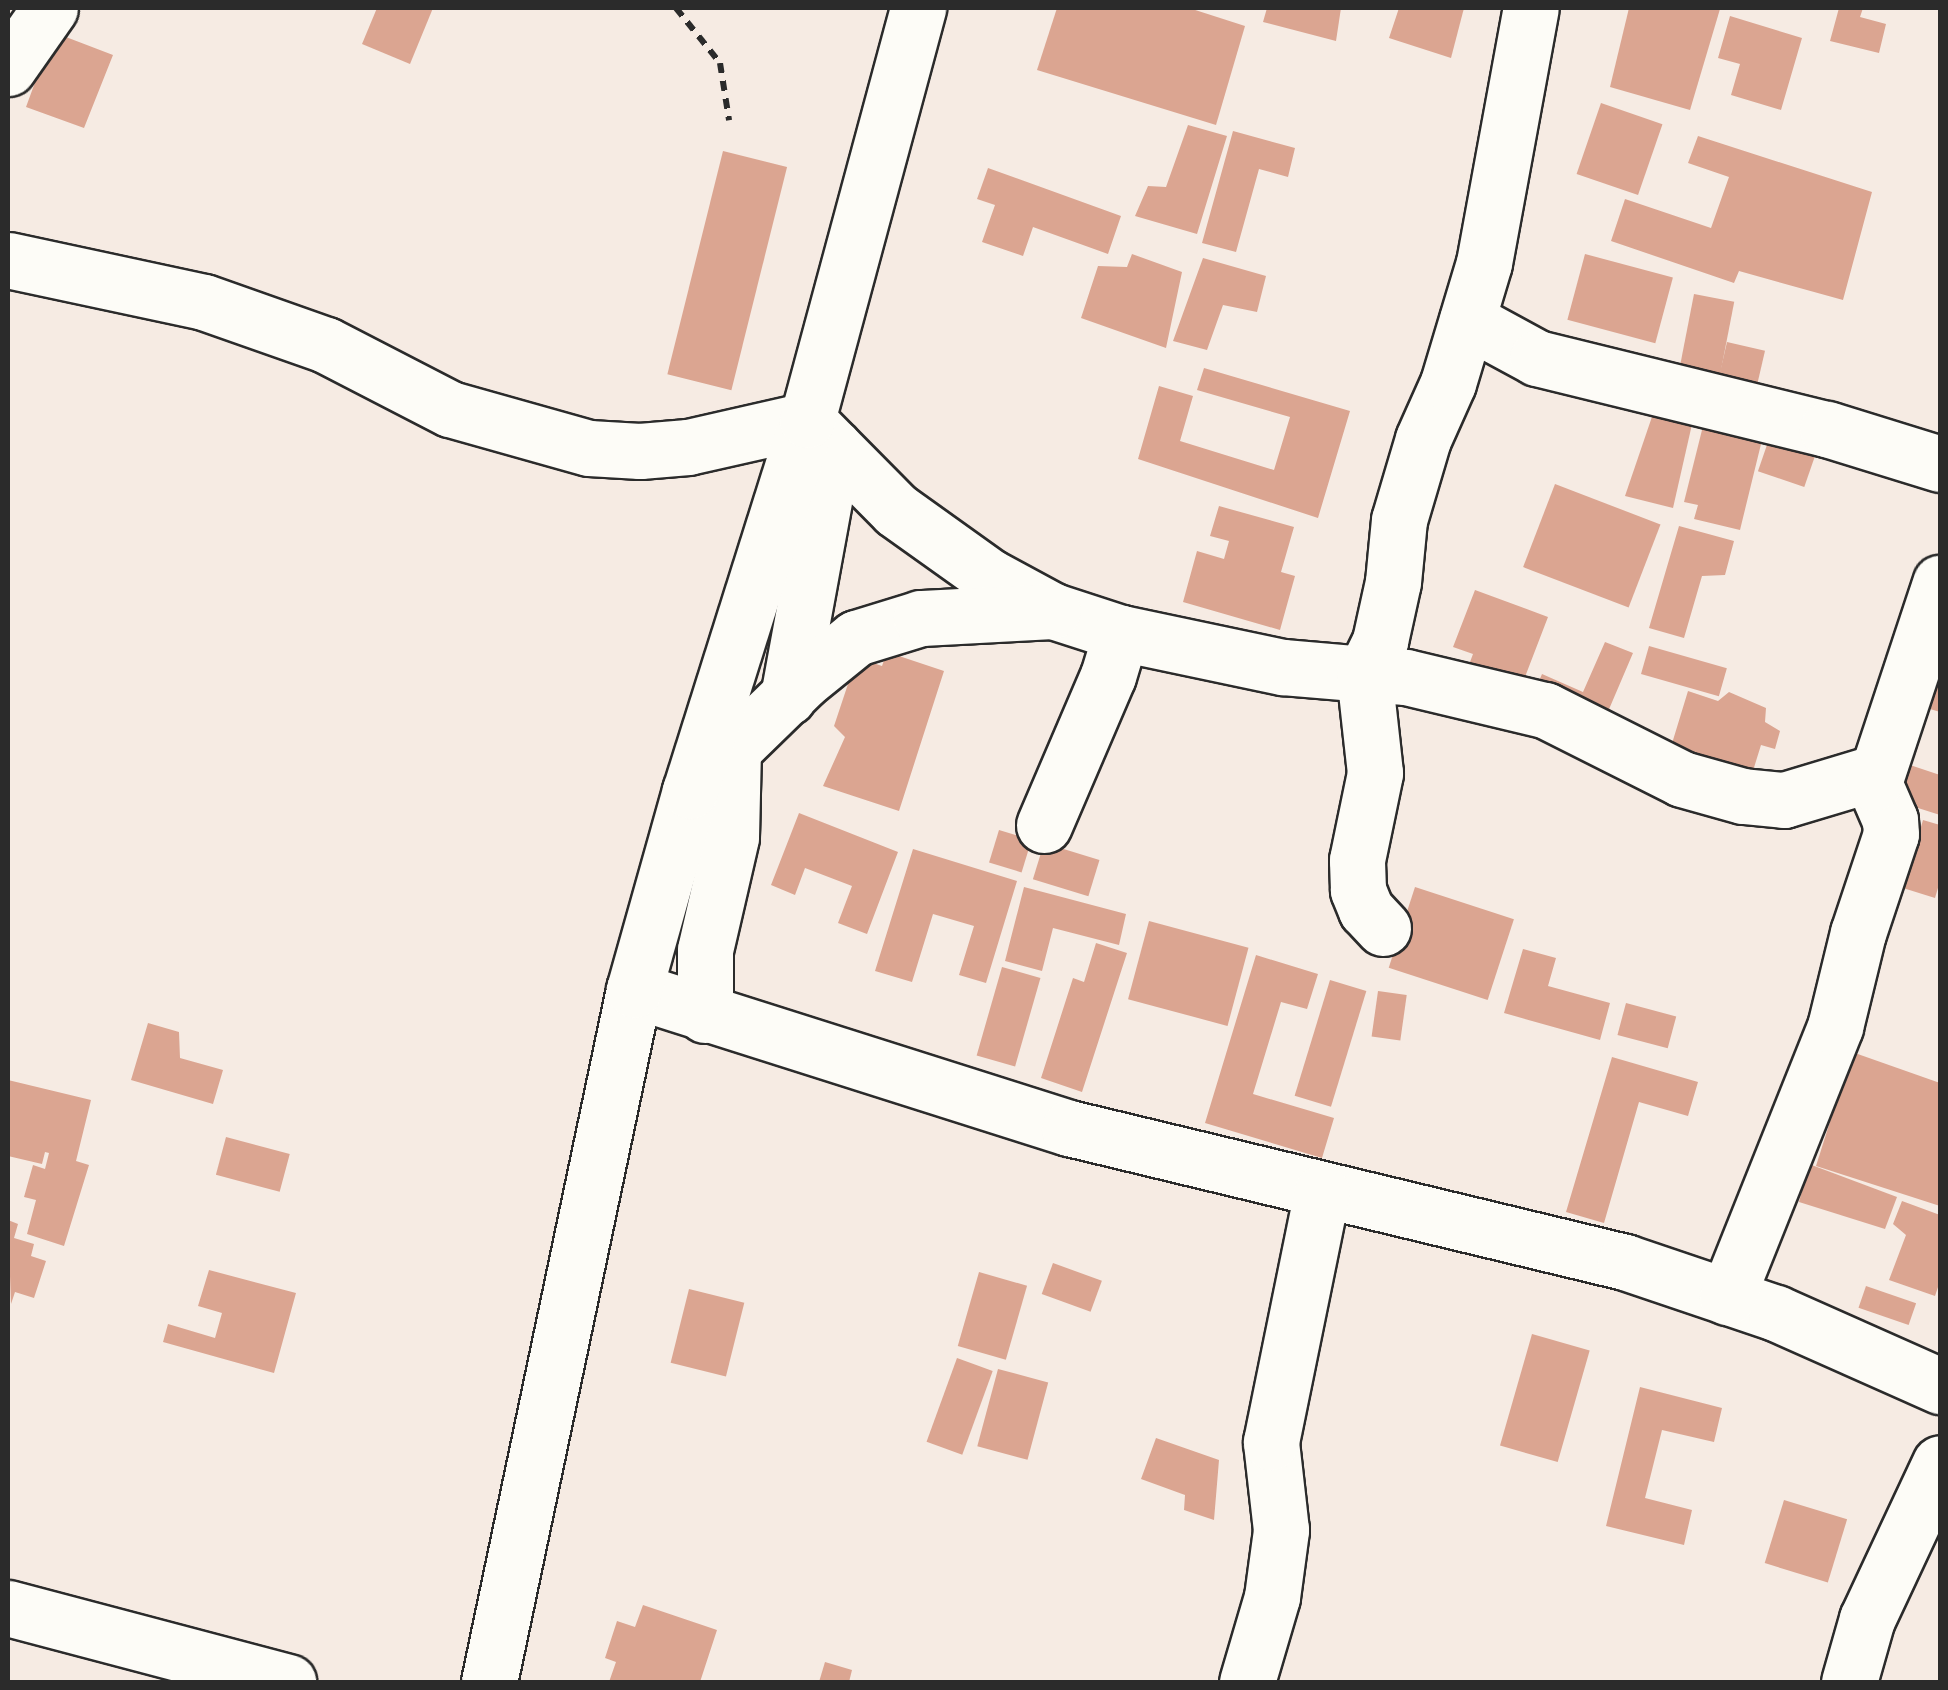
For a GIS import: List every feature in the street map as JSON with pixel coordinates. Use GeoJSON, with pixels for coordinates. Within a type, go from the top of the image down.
{"type":"FeatureCollection","features":[{"type":"Feature","properties":{"kind":"street"},"geometry":{"type":"LineString","coordinates":[[8,68],[50,8]]}},
{"type":"Feature","properties":{"kind":"street"},"geometry":{"type":"LineString","coordinates":[[788,697],[821,434],[918,8]]}},
{"type":"Feature","properties":{"kind":"street"},"geometry":{"type":"LineString","coordinates":[[1383,928],[1366,910],[1358,890],[1357,860],[1375,773],[1364,674],[1380,641],[1393,582],[1399,520],[1484,263],[1538,20]]}},
{"type":"Feature","properties":{"kind":"street"},"geometry":{"type":"LineString","coordinates":[[8,260],[204,302],[326,346],[450,409],[589,448],[640,451],[821,434]]}},
{"type":"Feature","properties":{"kind":"street"},"geometry":{"type":"LineString","coordinates":[[1467,320],[1504,344],[1537,358],[1827,429],[1940,464]]}},
{"type":"Feature","properties":{"kind":"street"},"geometry":{"type":"LineString","coordinates":[[821,434],[896,510],[990,577],[1053,611],[1121,633],[1283,667],[1406,677],[1545,710],[1682,779],[1742,796],[1784,800],[1878,772]]}},
{"type":"Feature","properties":{"kind":"street"},"geometry":{"type":"LineString","coordinates":[[489,1682],[634,990],[690,791],[821,434]]}},
{"type":"Feature","properties":{"kind":"street"},"geometry":{"type":"LineString","coordinates":[[1727,1297],[1835,1027],[1858,933],[1886,857],[1890,820],[1876,793],[1878,772],[1940,583]]}},
{"type":"Feature","properties":{"kind":"street"},"geometry":{"type":"LineString","coordinates":[[690,791],[856,638],[888,625],[921,618],[1053,611]]}},
{"type":"Feature","properties":{"kind":"street"},"geometry":{"type":"LineString","coordinates":[[1044,825],[1108,676],[1121,633]]}},
{"type":"Feature","properties":{"kind":"street"},"geometry":{"type":"LineString","coordinates":[[705,1015],[705,950],[730,836],[733,752]]}},
{"type":"Feature","properties":{"kind":"street"},"geometry":{"type":"LineString","coordinates":[[634,990],[1069,1128],[1625,1262],[1904,1366],[1940,1386]]}},
{"type":"Feature","properties":{"kind":"street"},"geometry":{"type":"LineString","coordinates":[[1248,1682],[1272,1597],[1282,1530],[1271,1442],[1322,1192]]}},
{"type":"Feature","properties":{"kind":"street"},"geometry":{"type":"LineString","coordinates":[[1849,1682],[1867,1619],[1940,1462]]}},
{"type":"Feature","properties":{"kind":"street"},"geometry":{"type":"LineString","coordinates":[[8,1608],[288,1682]]}},
{"type":"Feature","properties":{"kind":"path"},"geometry":{"type":"LineString","coordinates":[[676,8],[720,62],[729,120]]}},
{"type":"Feature","properties":{"kind":"building"},"geometry":{"type":"Polygon","coordinates":[[[377,8],[433,8],[410,64],[362,44],[377,8]]]}},
{"type":"Feature","properties":{"kind":"building"},"geometry":{"type":"Polygon","coordinates":[[[1057,8],[1189,8],[1245,26],[1216,125],[1037,70],[1057,8]]]}},
{"type":"Feature","properties":{"kind":"building"},"geometry":{"type":"Polygon","coordinates":[[[1267,8],[1341,8],[1336,41],[1263,22],[1267,8]]]}},
{"type":"Feature","properties":{"kind":"building"},"geometry":{"type":"Polygon","coordinates":[[[1399,8],[1464,8],[1451,58],[1389,38],[1399,8]]]}},
{"type":"Feature","properties":{"kind":"building"},"geometry":{"type":"Polygon","coordinates":[[[1629,8],[1720,9],[1690,110],[1610,87],[1629,8]]]}},
{"type":"Feature","properties":{"kind":"building"},"geometry":{"type":"Polygon","coordinates":[[[1839,8],[1863,8],[1860,17],[1886,24],[1879,53],[1830,41],[1839,8]]]}},
{"type":"Feature","properties":{"kind":"building"},"geometry":{"type":"Polygon","coordinates":[[[1730,16],[1802,38],[1781,110],[1731,95],[1740,64],[1718,58],[1730,16]]]}},
{"type":"Feature","properties":{"kind":"building"},"geometry":{"type":"Polygon","coordinates":[[[45,29],[113,55],[84,128],[26,107],[41,66],[45,29]]]}},
{"type":"Feature","properties":{"kind":"building"},"geometry":{"type":"Polygon","coordinates":[[[1601,103],[1662,124],[1638,195],[1577,174],[1601,103]]]}},
{"type":"Feature","properties":{"kind":"building"},"geometry":{"type":"Polygon","coordinates":[[[1188,125],[1227,136],[1197,234],[1135,216],[1148,186],[1166,187],[1188,125]]]}},
{"type":"Feature","properties":{"kind":"building"},"geometry":{"type":"Polygon","coordinates":[[[1233,131],[1295,148],[1288,177],[1259,169],[1236,252],[1202,243],[1233,131]]]}},
{"type":"Feature","properties":{"kind":"building"},"geometry":{"type":"Polygon","coordinates":[[[1698,136],[1872,192],[1843,300],[1739,271],[1734,283],[1611,241],[1625,199],[1711,228],[1729,177],[1688,163],[1698,136]]]}},
{"type":"Feature","properties":{"kind":"building"},"geometry":{"type":"Polygon","coordinates":[[[723,151],[787,167],[731,390],[667,374],[723,151]]]}},
{"type":"Feature","properties":{"kind":"building"},"geometry":{"type":"Polygon","coordinates":[[[988,168],[1121,216],[1108,254],[1033,227],[1023,256],[982,242],[995,205],[977,199],[988,168]]]}},
{"type":"Feature","properties":{"kind":"building"},"geometry":{"type":"Polygon","coordinates":[[[1132,254],[1182,272],[1166,348],[1081,318],[1098,266],[1127,267],[1132,254]]]}},
{"type":"Feature","properties":{"kind":"building"},"geometry":{"type":"Polygon","coordinates":[[[1585,254],[1673,278],[1655,343],[1567,320],[1585,254]]]}},
{"type":"Feature","properties":{"kind":"building"},"geometry":{"type":"Polygon","coordinates":[[[1203,258],[1266,276],[1257,312],[1223,305],[1207,350],[1173,341],[1203,258]]]}},
{"type":"Feature","properties":{"kind":"building"},"geometry":{"type":"Polygon","coordinates":[[[1694,294],[1734,302],[1719,379],[1679,372],[1694,294]]]}},
{"type":"Feature","properties":{"kind":"building"},"geometry":{"type":"Polygon","coordinates":[[[1727,342],[1765,351],[1754,398],[1716,389],[1727,342]]]}},
{"type":"Feature","properties":{"kind":"building"},"geometry":{"type":"Polygon","coordinates":[[[1204,368],[1350,411],[1318,518],[1138,459],[1159,386],[1193,396],[1180,441],[1274,470],[1290,417],[1197,390],[1204,368]]]}},
{"type":"Feature","properties":{"kind":"building"},"geometry":{"type":"Polygon","coordinates":[[[1657,402],[1695,411],[1673,508],[1625,496],[1657,402]]]}},
{"type":"Feature","properties":{"kind":"building"},"geometry":{"type":"Polygon","coordinates":[[[1703,426],[1762,440],[1740,530],[1694,519],[1698,505],[1684,502],[1703,426]]]}},
{"type":"Feature","properties":{"kind":"building"},"geometry":{"type":"Polygon","coordinates":[[[1769,439],[1815,455],[1804,487],[1758,471],[1769,439]]]}},
{"type":"Feature","properties":{"kind":"building"},"geometry":{"type":"Polygon","coordinates":[[[1555,484],[1660,524],[1629,608],[1523,567],[1555,484]]]}},
{"type":"Feature","properties":{"kind":"building"},"geometry":{"type":"Polygon","coordinates":[[[1219,506],[1294,527],[1281,572],[1295,576],[1280,630],[1183,602],[1197,551],[1224,559],[1229,541],[1210,536],[1219,506]]]}},
{"type":"Feature","properties":{"kind":"building"},"geometry":{"type":"Polygon","coordinates":[[[1679,526],[1734,541],[1725,575],[1702,576],[1684,638],[1649,628],[1679,526]]]}},
{"type":"Feature","properties":{"kind":"building"},"geometry":{"type":"Polygon","coordinates":[[[1475,590],[1548,617],[1520,690],[1467,670],[1473,654],[1453,647],[1475,590]]]}},
{"type":"Feature","properties":{"kind":"building"},"geometry":{"type":"Polygon","coordinates":[[[1605,642],[1633,653],[1601,728],[1532,698],[1542,674],[1583,692],[1605,642]]]}},
{"type":"Feature","properties":{"kind":"building"},"geometry":{"type":"Polygon","coordinates":[[[1649,646],[1727,668],[1719,696],[1641,674],[1649,646]]]}},
{"type":"Feature","properties":{"kind":"building"},"geometry":{"type":"Polygon","coordinates":[[[887,652],[944,671],[899,811],[823,786],[845,737],[834,726],[851,675],[855,676],[861,659],[882,666],[887,652]]]}},
{"type":"Feature","properties":{"kind":"building"},"geometry":{"type":"Polygon","coordinates":[[[1929,677],[1940,681],[1940,712],[1920,706],[1929,677]]]}},
{"type":"Feature","properties":{"kind":"building"},"geometry":{"type":"Polygon","coordinates":[[[1688,691],[1718,701],[1729,692],[1766,708],[1765,722],[1780,731],[1775,749],[1761,745],[1752,774],[1670,750],[1688,691]]]}},
{"type":"Feature","properties":{"kind":"building"},"geometry":{"type":"Polygon","coordinates":[[[1907,764],[1940,775],[1940,815],[1896,801],[1907,764]]]}},
{"type":"Feature","properties":{"kind":"building"},"geometry":{"type":"Polygon","coordinates":[[[799,813],[898,852],[867,934],[838,923],[852,886],[805,868],[795,895],[771,885],[799,813]]]}},
{"type":"Feature","properties":{"kind":"building"},"geometry":{"type":"Polygon","coordinates":[[[1923,820],[1940,825],[1940,881],[1935,898],[1903,888],[1923,820]]]}},
{"type":"Feature","properties":{"kind":"building"},"geometry":{"type":"Polygon","coordinates":[[[999,830],[1032,840],[1022,872],[989,863],[999,830]]]}},
{"type":"Feature","properties":{"kind":"building"},"geometry":{"type":"Polygon","coordinates":[[[1044,843],[1099,860],[1088,896],[1033,879],[1044,843]]]}},
{"type":"Feature","properties":{"kind":"building"},"geometry":{"type":"Polygon","coordinates":[[[913,849],[1017,881],[986,983],[959,975],[974,926],[933,914],[912,982],[875,971],[913,849]]]}},
{"type":"Feature","properties":{"kind":"building"},"geometry":{"type":"Polygon","coordinates":[[[1024,887],[1126,914],[1119,945],[1053,928],[1042,971],[1005,961],[1024,887]]]}},
{"type":"Feature","properties":{"kind":"building"},"geometry":{"type":"Polygon","coordinates":[[[1415,887],[1514,919],[1488,1000],[1389,968],[1415,887]]]}},
{"type":"Feature","properties":{"kind":"building"},"geometry":{"type":"Polygon","coordinates":[[[1149,921],[1248,948],[1228,1026],[1128,999],[1149,921]]]}},
{"type":"Feature","properties":{"kind":"building"},"geometry":{"type":"Polygon","coordinates":[[[1096,943],[1127,953],[1082,1092],[1041,1078],[1073,978],[1084,982],[1096,943]]]}},
{"type":"Feature","properties":{"kind":"building"},"geometry":{"type":"Polygon","coordinates":[[[1523,949],[1556,958],[1548,986],[1610,1003],[1600,1040],[1504,1013],[1523,949]]]}},
{"type":"Feature","properties":{"kind":"building"},"geometry":{"type":"Polygon","coordinates":[[[1256,955],[1318,974],[1307,1009],[1281,1002],[1253,1094],[1334,1118],[1322,1158],[1205,1123],[1256,955]]]}},
{"type":"Feature","properties":{"kind":"building"},"geometry":{"type":"Polygon","coordinates":[[[1002,967],[1040,978],[1015,1066],[977,1055],[1002,967]]]}},
{"type":"Feature","properties":{"kind":"building"},"geometry":{"type":"Polygon","coordinates":[[[1330,980],[1366,991],[1331,1107],[1295,1096],[1330,980]]]}},
{"type":"Feature","properties":{"kind":"building"},"geometry":{"type":"Polygon","coordinates":[[[1378,991],[1407,995],[1400,1041],[1372,1037],[1378,991]]]}},
{"type":"Feature","properties":{"kind":"building"},"geometry":{"type":"Polygon","coordinates":[[[1626,1003],[1676,1016],[1668,1048],[1617,1035],[1626,1003]]]}},
{"type":"Feature","properties":{"kind":"building"},"geometry":{"type":"Polygon","coordinates":[[[148,1023],[179,1032],[180,1058],[223,1070],[213,1104],[131,1080],[148,1023]]]}},
{"type":"Feature","properties":{"kind":"building"},"geometry":{"type":"Polygon","coordinates":[[[1852,1052],[1940,1083],[1940,1206],[1816,1166],[1852,1052]]]}},
{"type":"Feature","properties":{"kind":"building"},"geometry":{"type":"Polygon","coordinates":[[[1612,1057],[1698,1082],[1688,1116],[1639,1102],[1604,1223],[1566,1212],[1612,1057]]]}},
{"type":"Feature","properties":{"kind":"building"},"geometry":{"type":"Polygon","coordinates":[[[8,1080],[91,1100],[76,1161],[89,1165],[64,1246],[27,1234],[36,1200],[24,1197],[33,1165],[45,1169],[49,1153],[45,1152],[42,1164],[8,1156],[8,1080]]]}},
{"type":"Feature","properties":{"kind":"building"},"geometry":{"type":"Polygon","coordinates":[[[226,1137],[290,1154],[280,1192],[216,1175],[226,1137]]]}},
{"type":"Feature","properties":{"kind":"building"},"geometry":{"type":"Polygon","coordinates":[[[1809,1164],[1897,1197],[1885,1229],[1799,1202],[1809,1164]]]}},
{"type":"Feature","properties":{"kind":"building"},"geometry":{"type":"Polygon","coordinates":[[[1902,1201],[1940,1215],[1940,1281],[1935,1296],[1889,1280],[1906,1235],[1893,1224],[1902,1201]]]}},
{"type":"Feature","properties":{"kind":"building"},"geometry":{"type":"Polygon","coordinates":[[[8,1220],[18,1224],[14,1238],[34,1244],[31,1256],[46,1261],[34,1298],[15,1292],[11,1304],[8,1220]]]}},
{"type":"Feature","properties":{"kind":"building"},"geometry":{"type":"Polygon","coordinates":[[[1053,1263],[1102,1281],[1091,1312],[1042,1294],[1053,1263]]]}},
{"type":"Feature","properties":{"kind":"building"},"geometry":{"type":"Polygon","coordinates":[[[209,1270],[296,1293],[274,1373],[163,1342],[168,1324],[215,1338],[222,1313],[198,1306],[209,1270]]]}},
{"type":"Feature","properties":{"kind":"building"},"geometry":{"type":"Polygon","coordinates":[[[979,1272],[1027,1286],[1006,1360],[958,1346],[979,1272]]]}},
{"type":"Feature","properties":{"kind":"building"},"geometry":{"type":"Polygon","coordinates":[[[1866,1286],[1916,1303],[1909,1325],[1859,1308],[1866,1286]]]}},
{"type":"Feature","properties":{"kind":"building"},"geometry":{"type":"Polygon","coordinates":[[[689,1289],[744,1303],[726,1377],[671,1363],[689,1289]]]}},
{"type":"Feature","properties":{"kind":"building"},"geometry":{"type":"Polygon","coordinates":[[[1532,1334],[1590,1351],[1558,1462],[1500,1446],[1532,1334]]]}},
{"type":"Feature","properties":{"kind":"building"},"geometry":{"type":"Polygon","coordinates":[[[957,1358],[993,1371],[962,1455],[927,1442],[957,1358]]]}},
{"type":"Feature","properties":{"kind":"building"},"geometry":{"type":"Polygon","coordinates":[[[998,1369],[1048,1382],[1028,1460],[977,1446],[998,1369]]]}},
{"type":"Feature","properties":{"kind":"building"},"geometry":{"type":"Polygon","coordinates":[[[1640,1387],[1722,1408],[1714,1442],[1662,1430],[1645,1498],[1692,1510],[1684,1545],[1606,1526],[1640,1387]]]}},
{"type":"Feature","properties":{"kind":"building"},"geometry":{"type":"Polygon","coordinates":[[[1156,1438],[1219,1460],[1214,1520],[1184,1510],[1185,1495],[1141,1479],[1156,1438]]]}},
{"type":"Feature","properties":{"kind":"building"},"geometry":{"type":"Polygon","coordinates":[[[1784,1500],[1847,1519],[1828,1582],[1765,1563],[1784,1500]]]}},
{"type":"Feature","properties":{"kind":"building"},"geometry":{"type":"Polygon","coordinates":[[[643,1605],[717,1630],[700,1682],[609,1682],[616,1662],[605,1658],[617,1621],[635,1627],[643,1605]]]}},
{"type":"Feature","properties":{"kind":"building"},"geometry":{"type":"Polygon","coordinates":[[[825,1662],[852,1670],[849,1682],[819,1682],[825,1662]]]}}]}
